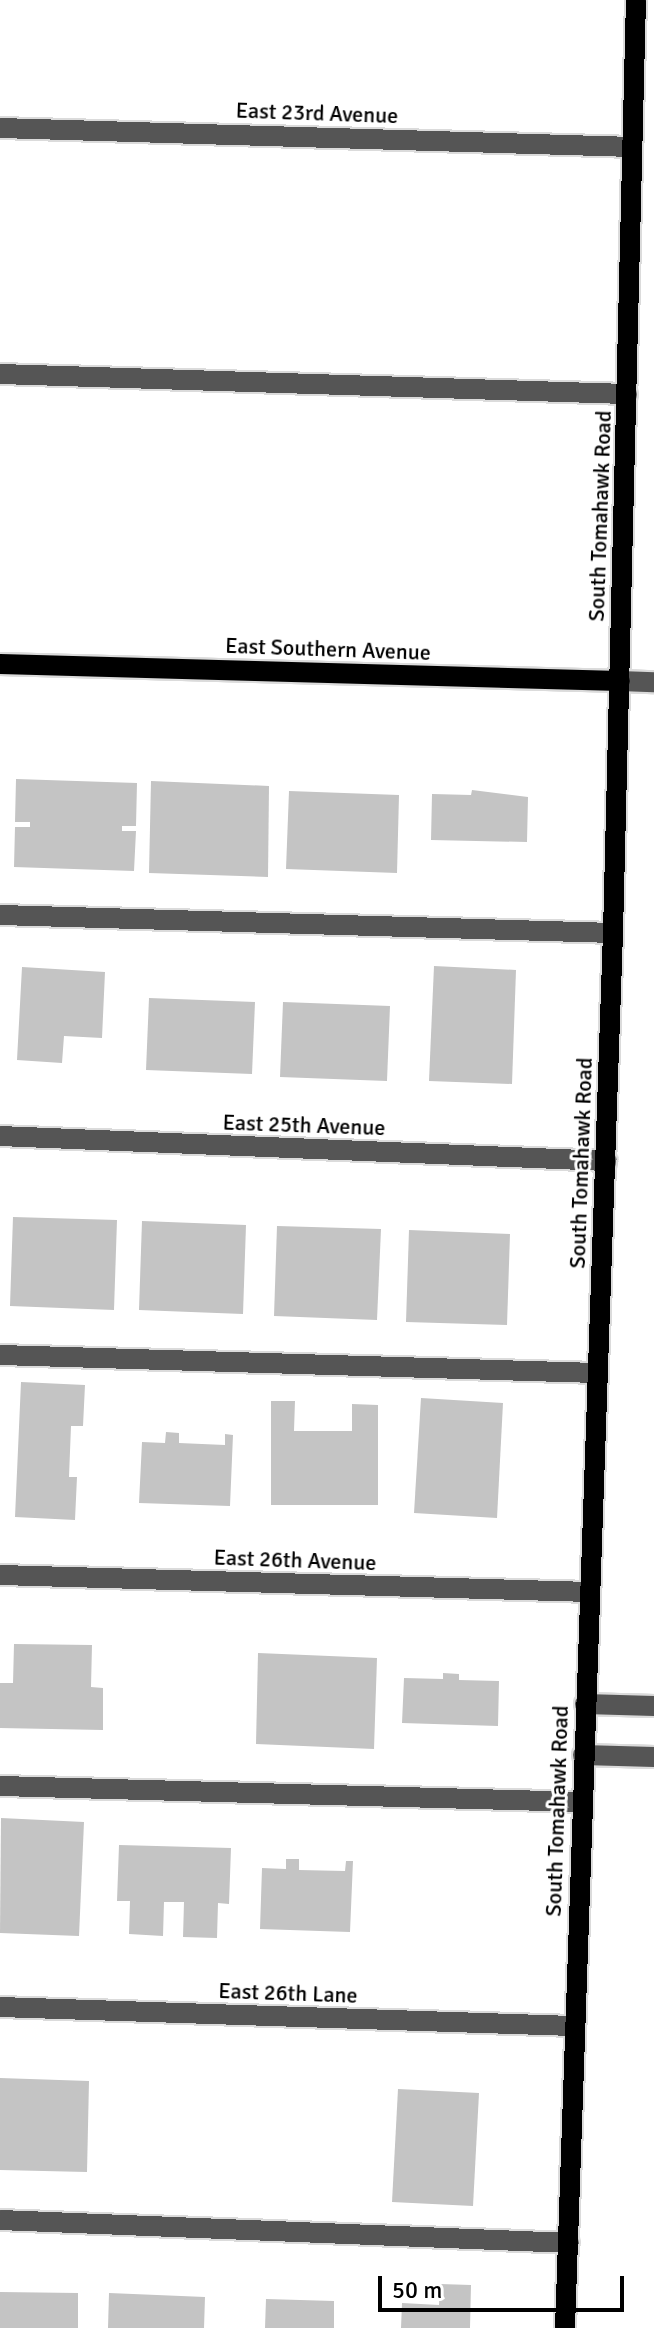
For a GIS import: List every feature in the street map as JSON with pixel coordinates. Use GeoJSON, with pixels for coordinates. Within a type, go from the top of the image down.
{"type":"FeatureCollection","features":[{"type":"Feature","properties":{"kind":"main road","name":"South Tomahawk Road"},"geometry":{"type":"LineString","coordinates":[[565,2328],[613,933],[636,0]]}},
{"type":"Feature","properties":{"kind":"main road","name":"East Southern Avenue"},"geometry":{"type":"LineString","coordinates":[[0,664],[620,681]]}},
{"type":"Feature","properties":{"kind":"street","name":"East 23rd Avenue"},"geometry":{"type":"LineString","coordinates":[[0,128],[632,147]]}},
{"type":"Feature","properties":{"kind":"street"},"geometry":{"type":"LineString","coordinates":[[0,374],[627,394]]}},
{"type":"Feature","properties":{"kind":"street","name":"East Southern Avenue"},"geometry":{"type":"LineString","coordinates":[[620,681],[654,682]]}},
{"type":"Feature","properties":{"kind":"street"},"geometry":{"type":"LineString","coordinates":[[0,915],[613,933]]}},
{"type":"Feature","properties":{"kind":"street","name":"East 25th Avenue"},"geometry":{"type":"LineString","coordinates":[[0,1136],[606,1161]]}},
{"type":"Feature","properties":{"kind":"street"},"geometry":{"type":"LineString","coordinates":[[0,1355],[597,1373]]}},
{"type":"Feature","properties":{"kind":"street","name":"East 26th Avenue"},"geometry":{"type":"LineString","coordinates":[[0,1575],[589,1592]]}},
{"type":"Feature","properties":{"kind":"street"},"geometry":{"type":"LineString","coordinates":[[585,1704],[654,1706]]}},
{"type":"Feature","properties":{"kind":"street"},"geometry":{"type":"LineString","coordinates":[[583,1755],[654,1757]]}},
{"type":"Feature","properties":{"kind":"street"},"geometry":{"type":"LineString","coordinates":[[0,1786],[582,1802]]}},
{"type":"Feature","properties":{"kind":"street","name":"East 26th Lane"},"geometry":{"type":"LineString","coordinates":[[0,2007],[574,2026]]}},
{"type":"Feature","properties":{"kind":"street"},"geometry":{"type":"LineString","coordinates":[[0,2220],[569,2243]]}},
{"type":"Feature","properties":{"kind":"building"},"geometry":{"type":"Polygon","coordinates":[[[16,779],[137,783],[136,826],[122,826],[122,831],[136,831],[134,871],[14,867],[15,827],[30,827],[30,822],[15,822],[16,779]]]}},
{"type":"Feature","properties":{"kind":"building"},"geometry":{"type":"Polygon","coordinates":[[[151,781],[269,786],[268,877],[149,873],[151,781]]]}},
{"type":"Feature","properties":{"kind":"building"},"geometry":{"type":"Polygon","coordinates":[[[472,790],[528,797],[527,842],[431,840],[432,794],[471,795],[472,790]]]}},
{"type":"Feature","properties":{"kind":"building"},"geometry":{"type":"Polygon","coordinates":[[[289,791],[399,795],[397,873],[286,869],[289,791]]]}},
{"type":"Feature","properties":{"kind":"building"},"geometry":{"type":"Polygon","coordinates":[[[434,966],[516,970],[512,1084],[429,1081],[434,966]]]}},
{"type":"Feature","properties":{"kind":"building"},"geometry":{"type":"Polygon","coordinates":[[[22,967],[105,972],[102,1038],[64,1036],[62,1063],[17,1060],[22,967]]]}},
{"type":"Feature","properties":{"kind":"building"},"geometry":{"type":"Polygon","coordinates":[[[149,998],[255,1002],[252,1074],[146,1070],[149,998]]]}},
{"type":"Feature","properties":{"kind":"building"},"geometry":{"type":"Polygon","coordinates":[[[283,1002],[390,1006],[387,1081],[280,1077],[283,1002]]]}},
{"type":"Feature","properties":{"kind":"building"},"geometry":{"type":"Polygon","coordinates":[[[13,1217],[117,1220],[114,1310],[10,1306],[13,1217]]]}},
{"type":"Feature","properties":{"kind":"building"},"geometry":{"type":"Polygon","coordinates":[[[142,1221],[246,1225],[243,1314],[139,1310],[142,1221]]]}},
{"type":"Feature","properties":{"kind":"building"},"geometry":{"type":"Polygon","coordinates":[[[277,1226],[381,1229],[377,1320],[274,1316],[277,1226]]]}},
{"type":"Feature","properties":{"kind":"building"},"geometry":{"type":"Polygon","coordinates":[[[409,1230],[510,1234],[507,1325],[406,1322],[409,1230]]]}},
{"type":"Feature","properties":{"kind":"building"},"geometry":{"type":"Polygon","coordinates":[[[21,1382],[85,1385],[83,1426],[71,1426],[69,1477],[77,1477],[75,1520],[15,1517],[21,1382]]]}},
{"type":"Feature","properties":{"kind":"building"},"geometry":{"type":"Polygon","coordinates":[[[421,1398],[503,1403],[497,1518],[414,1513],[421,1398]]]}},
{"type":"Feature","properties":{"kind":"building"},"geometry":{"type":"Polygon","coordinates":[[[271,1401],[295,1401],[294,1431],[352,1431],[352,1404],[378,1405],[378,1505],[271,1505],[271,1401]]]}},
{"type":"Feature","properties":{"kind":"building"},"geometry":{"type":"Polygon","coordinates":[[[166,1432],[179,1433],[179,1443],[225,1445],[225,1434],[233,1435],[230,1506],[139,1503],[142,1442],[165,1443],[166,1432]]]}},
{"type":"Feature","properties":{"kind":"building"},"geometry":{"type":"Polygon","coordinates":[[[14,1644],[92,1645],[91,1687],[103,1688],[103,1730],[0,1728],[0,1683],[13,1683],[14,1644]]]}},
{"type":"Feature","properties":{"kind":"building"},"geometry":{"type":"Polygon","coordinates":[[[258,1653],[377,1658],[374,1749],[256,1744],[258,1653]]]}},
{"type":"Feature","properties":{"kind":"building"},"geometry":{"type":"Polygon","coordinates":[[[443,1673],[459,1674],[459,1680],[499,1681],[498,1726],[402,1723],[404,1678],[443,1679],[443,1673]]]}},
{"type":"Feature","properties":{"kind":"building"},"geometry":{"type":"Polygon","coordinates":[[[1,1818],[84,1822],[79,1936],[0,1933],[1,1818]]]}},
{"type":"Feature","properties":{"kind":"building"},"geometry":{"type":"Polygon","coordinates":[[[119,1845],[231,1848],[229,1904],[218,1903],[217,1938],[183,1937],[184,1902],[164,1902],[163,1936],[129,1934],[130,1901],[117,1901],[119,1845]]]}},
{"type":"Feature","properties":{"kind":"building"},"geometry":{"type":"Polygon","coordinates":[[[286,1859],[299,1859],[299,1870],[345,1871],[346,1861],[353,1861],[350,1932],[260,1929],[262,1868],[286,1869],[286,1859]]]}},
{"type":"Feature","properties":{"kind":"building"},"geometry":{"type":"Polygon","coordinates":[[[0,2078],[89,2081],[87,2172],[0,2170],[0,2078]]]}},
{"type":"Feature","properties":{"kind":"building"},"geometry":{"type":"Polygon","coordinates":[[[398,2089],[479,2093],[473,2206],[392,2202],[398,2089]]]}},
{"type":"Feature","properties":{"kind":"building"},"geometry":{"type":"Polygon","coordinates":[[[440,2284],[471,2285],[470,2328],[401,2328],[402,2303],[439,2305],[440,2284]]]}},
{"type":"Feature","properties":{"kind":"building"},"geometry":{"type":"Polygon","coordinates":[[[0,2292],[78,2293],[78,2328],[0,2328],[0,2292]]]}},
{"type":"Feature","properties":{"kind":"building"},"geometry":{"type":"Polygon","coordinates":[[[109,2293],[205,2297],[204,2328],[108,2328],[109,2293]]]}},
{"type":"Feature","properties":{"kind":"building"},"geometry":{"type":"Polygon","coordinates":[[[266,2299],[334,2301],[334,2328],[265,2328],[266,2299]]]}}]}
